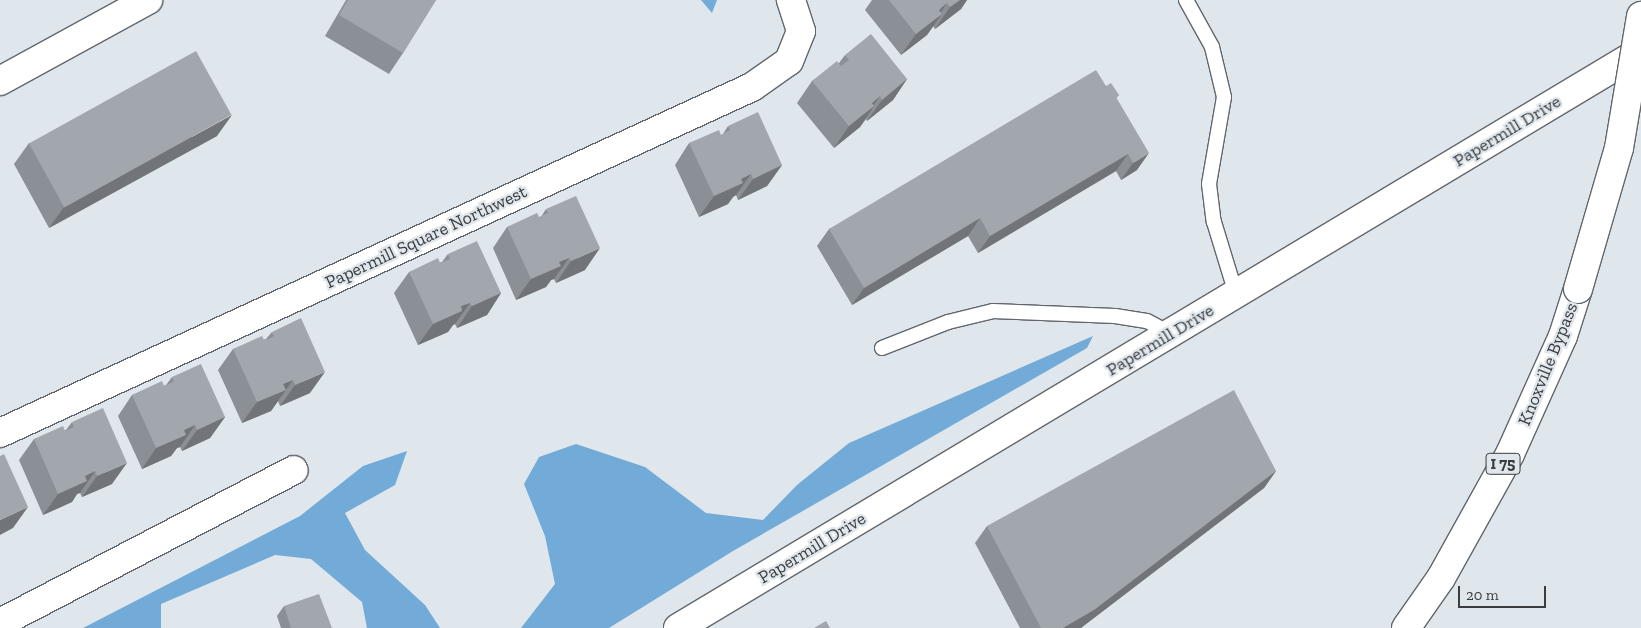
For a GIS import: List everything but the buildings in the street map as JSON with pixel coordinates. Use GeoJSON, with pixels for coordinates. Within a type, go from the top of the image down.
{"type":"FeatureCollection","features":[{"type":"Feature","properties":{"kind":"main road"},"geometry":{"type":"LineString","coordinates":[[0,81],[148,0]]}},
{"type":"Feature","properties":{"kind":"main road","name":"Papermill Square Northwest"},"geometry":{"type":"LineString","coordinates":[[0,433],[752,87],[789,61],[800,31],[791,0]]}},
{"type":"Feature","properties":{"kind":"main road","name":"Knoxville Bypass"},"geometry":{"type":"LineString","coordinates":[[1406,628],[1441,578],[1510,454],[1563,336],[1619,148],[1641,16]]}},
{"type":"Feature","properties":{"kind":"main road","name":"Papermill Drive"},"geometry":{"type":"LineString","coordinates":[[678,628],[1641,51]]}},
{"type":"Feature","properties":{"kind":"main road"},"geometry":{"type":"LineString","coordinates":[[0,623],[294,470]]}},
{"type":"Feature","properties":{"kind":"lane"},"geometry":{"type":"LineString","coordinates":[[1186,0],[1212,47],[1224,97],[1209,184],[1214,222],[1236,294]]}},
{"type":"Feature","properties":{"kind":"lane"},"geometry":{"type":"LineString","coordinates":[[882,348],[948,322],[993,311],[1123,318],[1147,321],[1170,333]]}},
{"type":"Feature","properties":{"kind":"shaded area"},"geometry":{"type":"Polygon","coordinates":[[[701,0],[717,0],[712,13],[701,0]]]}},
{"type":"Feature","properties":{"kind":"shaded area"},"geometry":{"type":"Polygon","coordinates":[[[1093,336],[1087,348],[733,551],[609,628],[521,628],[555,584],[545,536],[524,484],[539,457],[576,444],[645,467],[706,513],[763,520],[797,485],[849,443],[1093,336]]]}},
{"type":"Feature","properties":{"kind":"shaded area"},"geometry":{"type":"Polygon","coordinates":[[[407,451],[395,485],[345,513],[365,550],[425,605],[440,628],[367,628],[362,602],[311,559],[275,555],[161,604],[161,628],[83,628],[300,516],[363,466],[407,451]]]}}]}
